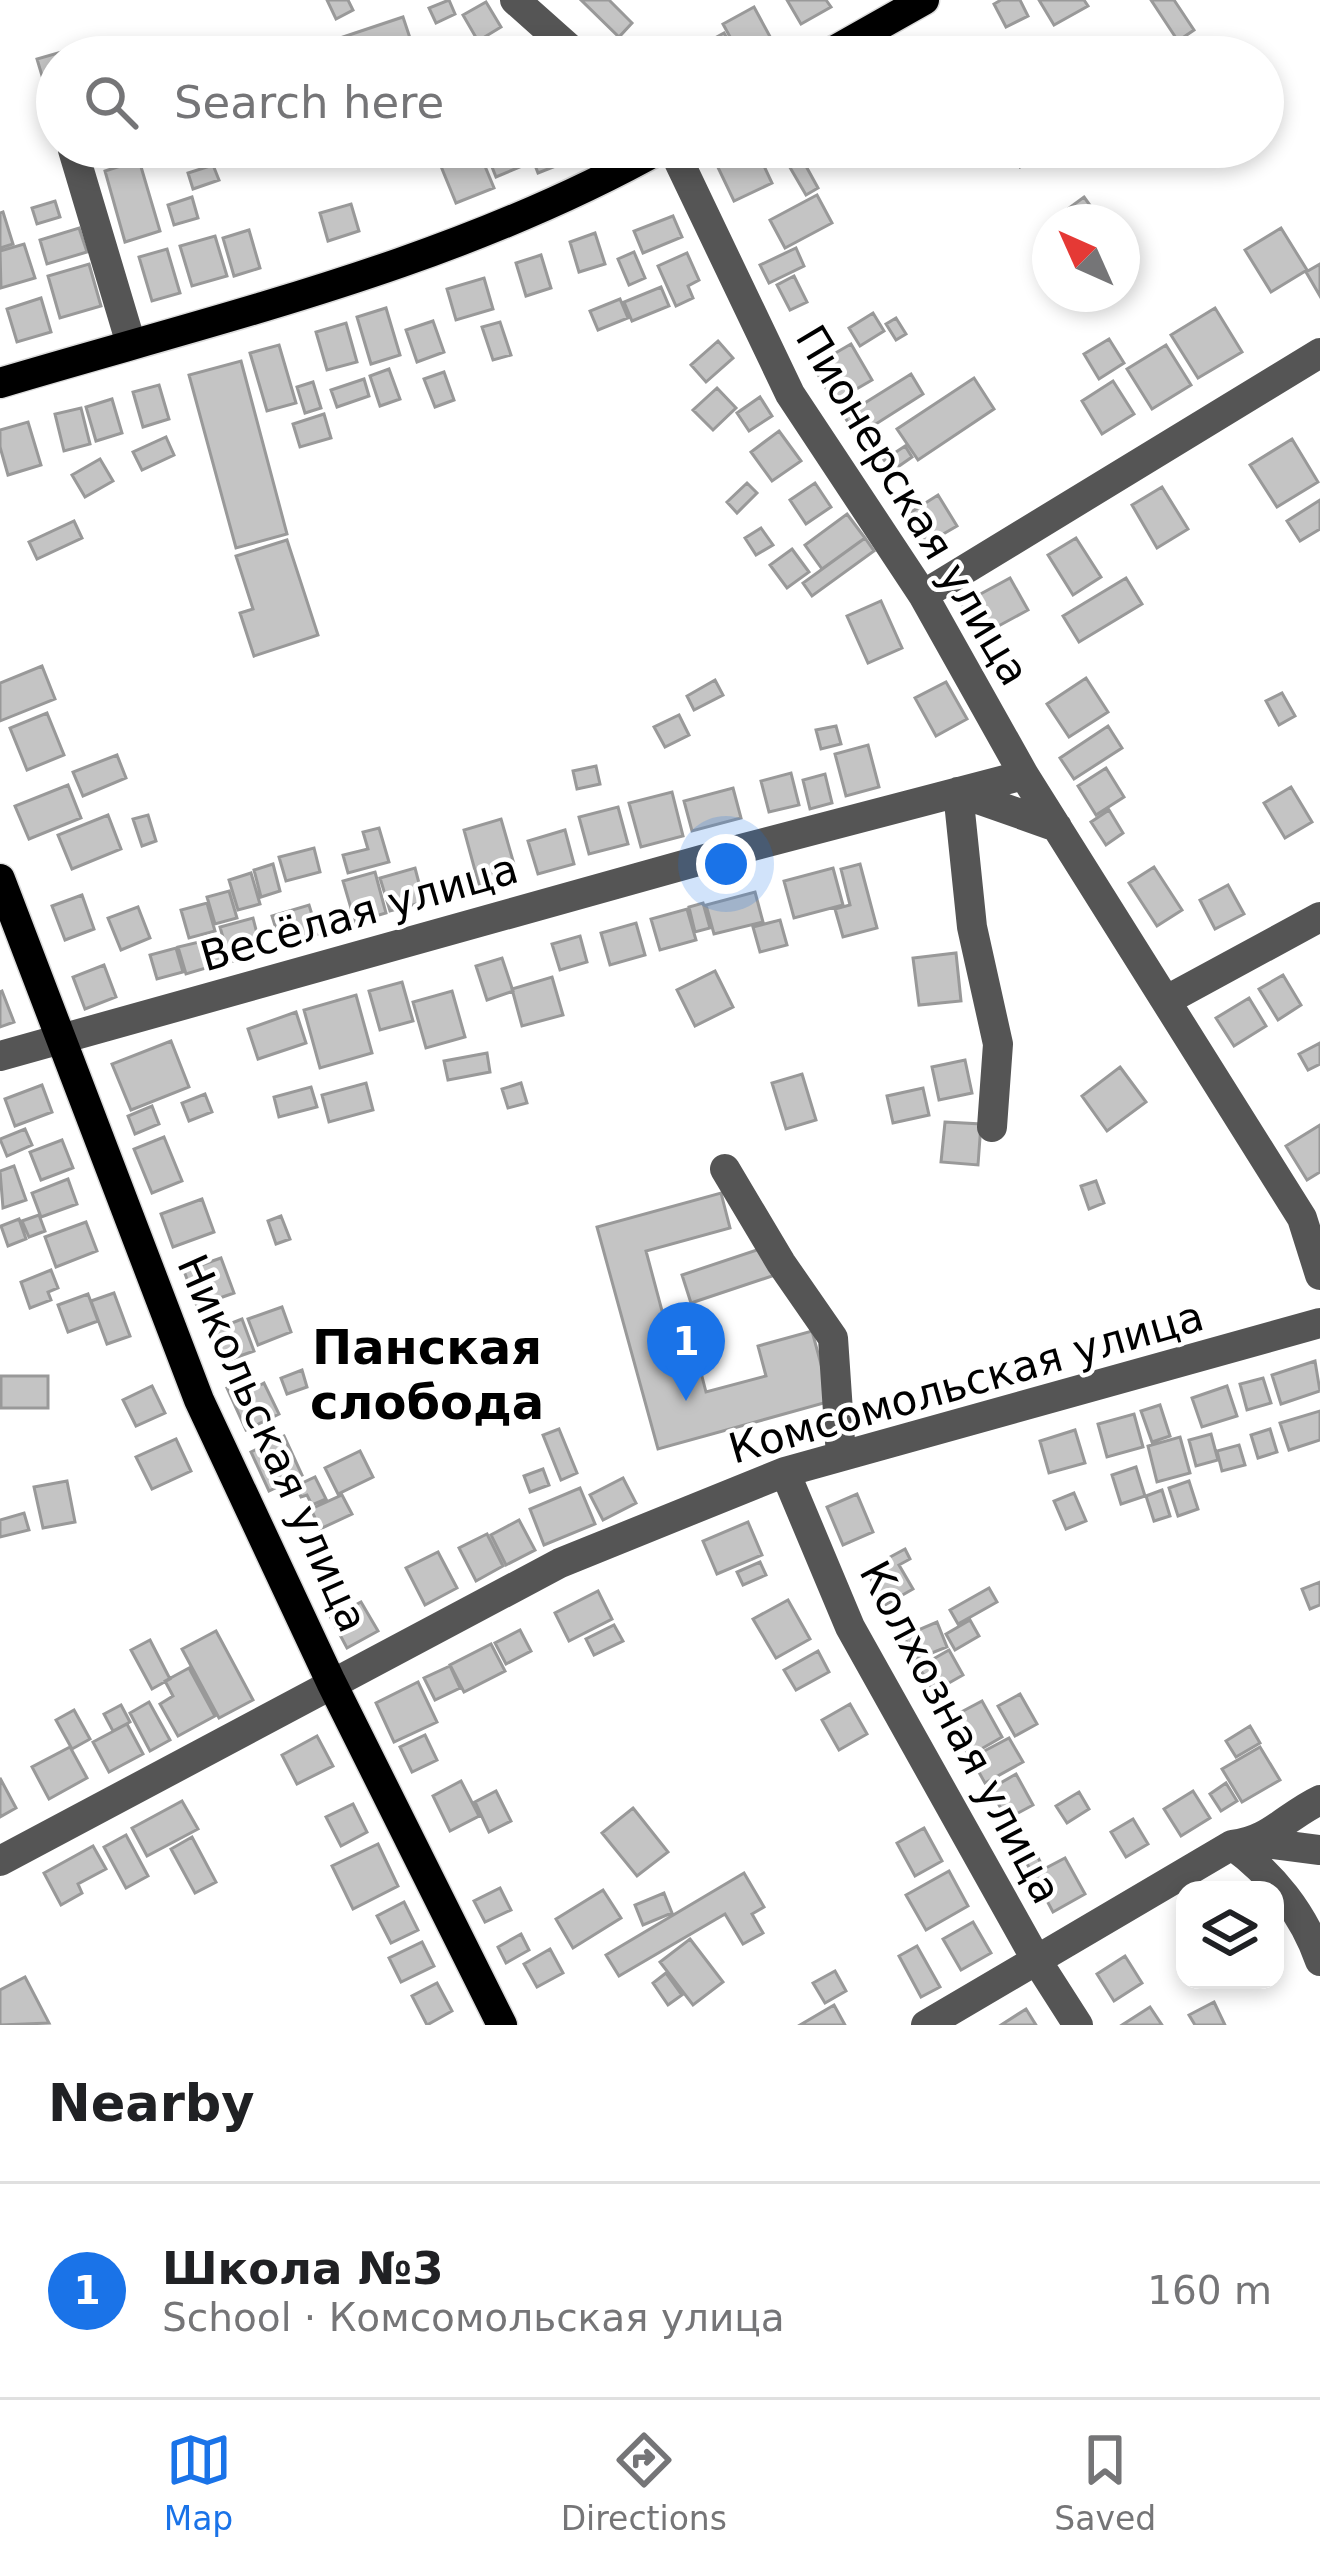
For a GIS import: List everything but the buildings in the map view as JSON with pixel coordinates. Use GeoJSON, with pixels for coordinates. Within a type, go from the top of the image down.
{"type":"FeatureCollection","features":[{"type":"Feature","properties":{"kind":"main road"},"geometry":{"type":"LineString","coordinates":[[860,36],[924,0]]}},
{"type":"Feature","properties":{"kind":"main road"},"geometry":{"type":"LineString","coordinates":[[0,383],[416,260],[628,168]]}},
{"type":"Feature","properties":{"kind":"main road","name":"Никольская улица"},"geometry":{"type":"LineString","coordinates":[[0,879],[199,1400],[502,2025]]}},
{"type":"Feature","properties":{"kind":"street"},"geometry":{"type":"LineString","coordinates":[[514,0],[555,36]]}},
{"type":"Feature","properties":{"kind":"street"},"geometry":{"type":"LineString","coordinates":[[78,168],[131,344]]}},
{"type":"Feature","properties":{"kind":"street","name":"Пионерская улица"},"geometry":{"type":"LineString","coordinates":[[677,168],[790,394],[923,595],[1024,775],[1302,1218],[1320,1275]]}},
{"type":"Feature","properties":{"kind":"street"},"geometry":{"type":"LineString","coordinates":[[923,595],[1320,353]]}},
{"type":"Feature","properties":{"kind":"street"},"geometry":{"type":"LineString","coordinates":[[958,792],[1024,775]]}},
{"type":"Feature","properties":{"kind":"street"},"geometry":{"type":"LineString","coordinates":[[958,792],[1057,826]]}},
{"type":"Feature","properties":{"kind":"street"},"geometry":{"type":"LineString","coordinates":[[958,792],[972,927],[998,1044],[992,1127]]}},
{"type":"Feature","properties":{"kind":"street","name":"Весёлая улица"},"geometry":{"type":"LineString","coordinates":[[0,1056],[958,792]]}},
{"type":"Feature","properties":{"kind":"street"},"geometry":{"type":"LineString","coordinates":[[1168,1000],[1320,917]]}},
{"type":"Feature","properties":{"kind":"street"},"geometry":{"type":"LineString","coordinates":[[725,1169],[833,1338],[841,1456]]}},
{"type":"Feature","properties":{"kind":"street","name":"Комсомольская улица"},"geometry":{"type":"LineString","coordinates":[[0,1861],[560,1563],[784,1472],[1320,1323]]}},
{"type":"Feature","properties":{"kind":"street","name":"Колхозная улица"},"geometry":{"type":"LineString","coordinates":[[784,1472],[850,1628],[1078,2025]]}},
{"type":"Feature","properties":{"kind":"street"},"geometry":{"type":"LineString","coordinates":[[926,2025],[1320,1800]]}},
{"type":"Feature","properties":{"kind":"street"},"geometry":{"type":"LineString","coordinates":[[1245,1843],[1320,1850]]}},
{"type":"Feature","properties":{"kind":"street"},"geometry":{"type":"LineString","coordinates":[[1245,1843],[1312,1938],[1320,1961]]}},
{"type":"Feature","properties":{"kind":"place","name":"Школа №3"},"geometry":{"type":"Point","coordinates":[686,1401]}},
{"type":"Feature","properties":{"kind":"district","name":"Панская слобода"},"geometry":{"type":"Point","coordinates":[427,1374]}}]}
